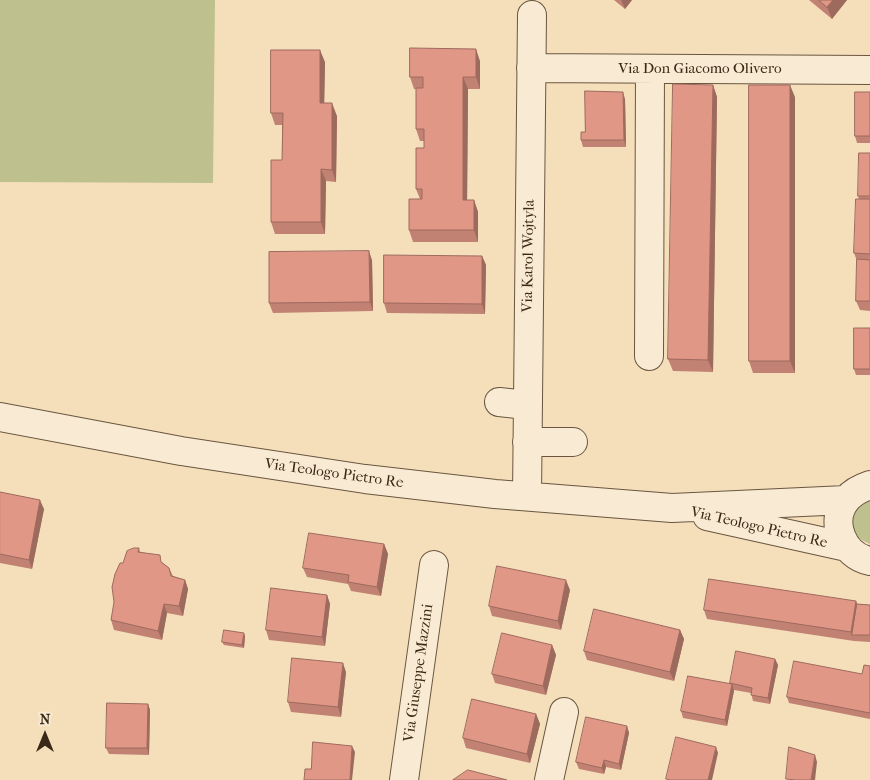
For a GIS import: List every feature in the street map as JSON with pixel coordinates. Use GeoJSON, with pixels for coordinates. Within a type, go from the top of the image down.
{"type":"FeatureCollection","features":[{"type":"Feature","properties":{"kind":"street","name":"Via Karol Wojtyla"},"geometry":{"type":"LineString","coordinates":[[526,496],[532,16]]}},
{"type":"Feature","properties":{"kind":"street","name":"Via Don Giacomo Olivero"},"geometry":{"type":"LineString","coordinates":[[530,68],[870,70]]}},
{"type":"Feature","properties":{"kind":"street"},"geometry":{"type":"LineString","coordinates":[[649,356],[650,69]]}},
{"type":"Feature","properties":{"kind":"street"},"geometry":{"type":"LineString","coordinates":[[499,402],[527,405]]}},
{"type":"Feature","properties":{"kind":"street","name":"Via Teologo Pietro Re"},"geometry":{"type":"LineString","coordinates":[[0,417],[181,451],[355,478],[526,496],[672,508],[846,500]]}},
{"type":"Feature","properties":{"kind":"street"},"geometry":{"type":"LineString","coordinates":[[527,442],[573,442]]}},
{"type":"Feature","properties":{"kind":"street"},"geometry":{"type":"LineString","coordinates":[[859,554],[841,536],[838,524],[840,512],[846,500],[857,490],[870,485]]}},
{"type":"Feature","properties":{"kind":"street","name":"Via Teologo Pietro Re"},"geometry":{"type":"LineString","coordinates":[[672,508],[859,554]]}},
{"type":"Feature","properties":{"kind":"street","name":"Via Giuseppe Mazzini"},"geometry":{"type":"LineString","coordinates":[[404,780],[434,565]]}},
{"type":"Feature","properties":{"kind":"street"},"geometry":{"type":"LineString","coordinates":[[548,780],[564,712]]}},
{"type":"Feature","properties":{"kind":"green space"},"geometry":{"type":"Polygon","coordinates":[[[0,0],[215,0],[213,183],[0,182],[0,0]]]}},
{"type":"Feature","properties":{"kind":"green space"},"geometry":{"type":"Polygon","coordinates":[[[870,498],[870,544],[857,535],[853,522],[858,509],[870,498]]]}},
{"type":"Feature","properties":{"kind":"building"},"geometry":{"type":"Polygon","coordinates":[[[819,0],[833,0],[827,7],[819,0]]]}},
{"type":"Feature","properties":{"kind":"building"},"geometry":{"type":"Polygon","coordinates":[[[410,48],[476,49],[476,77],[463,77],[463,200],[474,200],[474,230],[409,230],[409,199],[422,199],[422,189],[416,189],[416,148],[424,148],[424,129],[416,129],[416,88],[423,88],[423,77],[410,77],[410,48]]]}},
{"type":"Feature","properties":{"kind":"building"},"geometry":{"type":"Polygon","coordinates":[[[271,50],[320,50],[320,103],[332,103],[332,170],[321,169],[321,222],[271,222],[271,160],[282,160],[283,113],[271,113],[271,50]]]}},
{"type":"Feature","properties":{"kind":"building"},"geometry":{"type":"Polygon","coordinates":[[[673,84],[713,85],[708,360],[668,359],[673,84]]]}},
{"type":"Feature","properties":{"kind":"building"},"geometry":{"type":"Polygon","coordinates":[[[749,85],[790,85],[790,361],[749,361],[749,85]]]}},
{"type":"Feature","properties":{"kind":"building"},"geometry":{"type":"Polygon","coordinates":[[[585,91],[623,92],[624,140],[581,140],[581,132],[585,132],[585,91]]]}},
{"type":"Feature","properties":{"kind":"building"},"geometry":{"type":"Polygon","coordinates":[[[855,92],[870,92],[870,136],[855,136],[855,92]]]}},
{"type":"Feature","properties":{"kind":"building"},"geometry":{"type":"Polygon","coordinates":[[[859,153],[870,153],[870,196],[858,196],[859,153]]]}},
{"type":"Feature","properties":{"kind":"building"},"geometry":{"type":"Polygon","coordinates":[[[856,199],[870,199],[870,254],[854,253],[856,199]]]}},
{"type":"Feature","properties":{"kind":"building"},"geometry":{"type":"Polygon","coordinates":[[[369,251],[370,302],[269,303],[269,252],[369,251]]]}},
{"type":"Feature","properties":{"kind":"building"},"geometry":{"type":"Polygon","coordinates":[[[384,255],[482,256],[482,304],[384,303],[384,255]]]}},
{"type":"Feature","properties":{"kind":"building"},"geometry":{"type":"Polygon","coordinates":[[[857,259],[870,260],[870,301],[856,301],[857,259]]]}},
{"type":"Feature","properties":{"kind":"building"},"geometry":{"type":"Polygon","coordinates":[[[854,328],[870,328],[870,369],[854,369],[854,328]]]}},
{"type":"Feature","properties":{"kind":"building"},"geometry":{"type":"Polygon","coordinates":[[[0,492],[40,500],[29,560],[0,554],[0,492]]]}},
{"type":"Feature","properties":{"kind":"building"},"geometry":{"type":"Polygon","coordinates":[[[309,533],[384,544],[377,587],[348,582],[349,575],[303,568],[309,533]]]}},
{"type":"Feature","properties":{"kind":"building"},"geometry":{"type":"Polygon","coordinates":[[[139,548],[138,552],[160,555],[161,562],[169,568],[171,576],[185,580],[179,606],[164,604],[158,631],[111,620],[114,602],[112,587],[115,574],[120,563],[123,563],[127,551],[139,548]]]}},
{"type":"Feature","properties":{"kind":"building"},"geometry":{"type":"Polygon","coordinates":[[[497,566],[566,580],[558,621],[489,606],[497,566]]]}},
{"type":"Feature","properties":{"kind":"building"},"geometry":{"type":"Polygon","coordinates":[[[709,579],[856,601],[851,632],[704,610],[709,579]]]}},
{"type":"Feature","properties":{"kind":"building"},"geometry":{"type":"Polygon","coordinates":[[[271,588],[327,595],[322,637],[266,630],[271,588]]]}},
{"type":"Feature","properties":{"kind":"building"},"geometry":{"type":"Polygon","coordinates":[[[857,604],[870,605],[870,635],[852,635],[857,604]]]}},
{"type":"Feature","properties":{"kind":"building"},"geometry":{"type":"Polygon","coordinates":[[[594,609],[680,630],[670,672],[584,651],[594,609]]]}},
{"type":"Feature","properties":{"kind":"building"},"geometry":{"type":"Polygon","coordinates":[[[224,630],[244,633],[242,645],[222,642],[224,630]]]}},
{"type":"Feature","properties":{"kind":"building"},"geometry":{"type":"Polygon","coordinates":[[[502,633],[552,645],[543,686],[492,674],[502,633]]]}},
{"type":"Feature","properties":{"kind":"building"},"geometry":{"type":"Polygon","coordinates":[[[736,651],[775,659],[768,698],[751,695],[752,688],[730,683],[736,651]]]}},
{"type":"Feature","properties":{"kind":"building"},"geometry":{"type":"Polygon","coordinates":[[[292,658],[343,663],[338,707],[288,702],[292,658]]]}},
{"type":"Feature","properties":{"kind":"building"},"geometry":{"type":"Polygon","coordinates":[[[794,661],[862,674],[864,665],[870,666],[870,713],[787,697],[794,661]]]}},
{"type":"Feature","properties":{"kind":"building"},"geometry":{"type":"Polygon","coordinates":[[[688,676],[732,684],[725,720],[681,711],[688,676]]]}},
{"type":"Feature","properties":{"kind":"building"},"geometry":{"type":"Polygon","coordinates":[[[472,699],[536,714],[527,754],[463,738],[472,699]]]}},
{"type":"Feature","properties":{"kind":"building"},"geometry":{"type":"Polygon","coordinates":[[[107,703],[148,704],[147,748],[106,748],[107,703]]]}},
{"type":"Feature","properties":{"kind":"building"},"geometry":{"type":"Polygon","coordinates":[[[586,717],[627,726],[619,764],[604,760],[602,768],[576,762],[586,717]]]}},
{"type":"Feature","properties":{"kind":"building"},"geometry":{"type":"Polygon","coordinates":[[[676,737],[716,747],[708,780],[666,779],[676,737]]]}},
{"type":"Feature","properties":{"kind":"building"},"geometry":{"type":"Polygon","coordinates":[[[313,742],[352,746],[350,780],[304,780],[305,769],[311,769],[313,742]]]}},
{"type":"Feature","properties":{"kind":"building"},"geometry":{"type":"Polygon","coordinates":[[[789,747],[815,755],[811,780],[786,779],[789,747]]]}},
{"type":"Feature","properties":{"kind":"building"},"geometry":{"type":"Polygon","coordinates":[[[468,770],[507,780],[453,780],[468,770]]]}}]}
